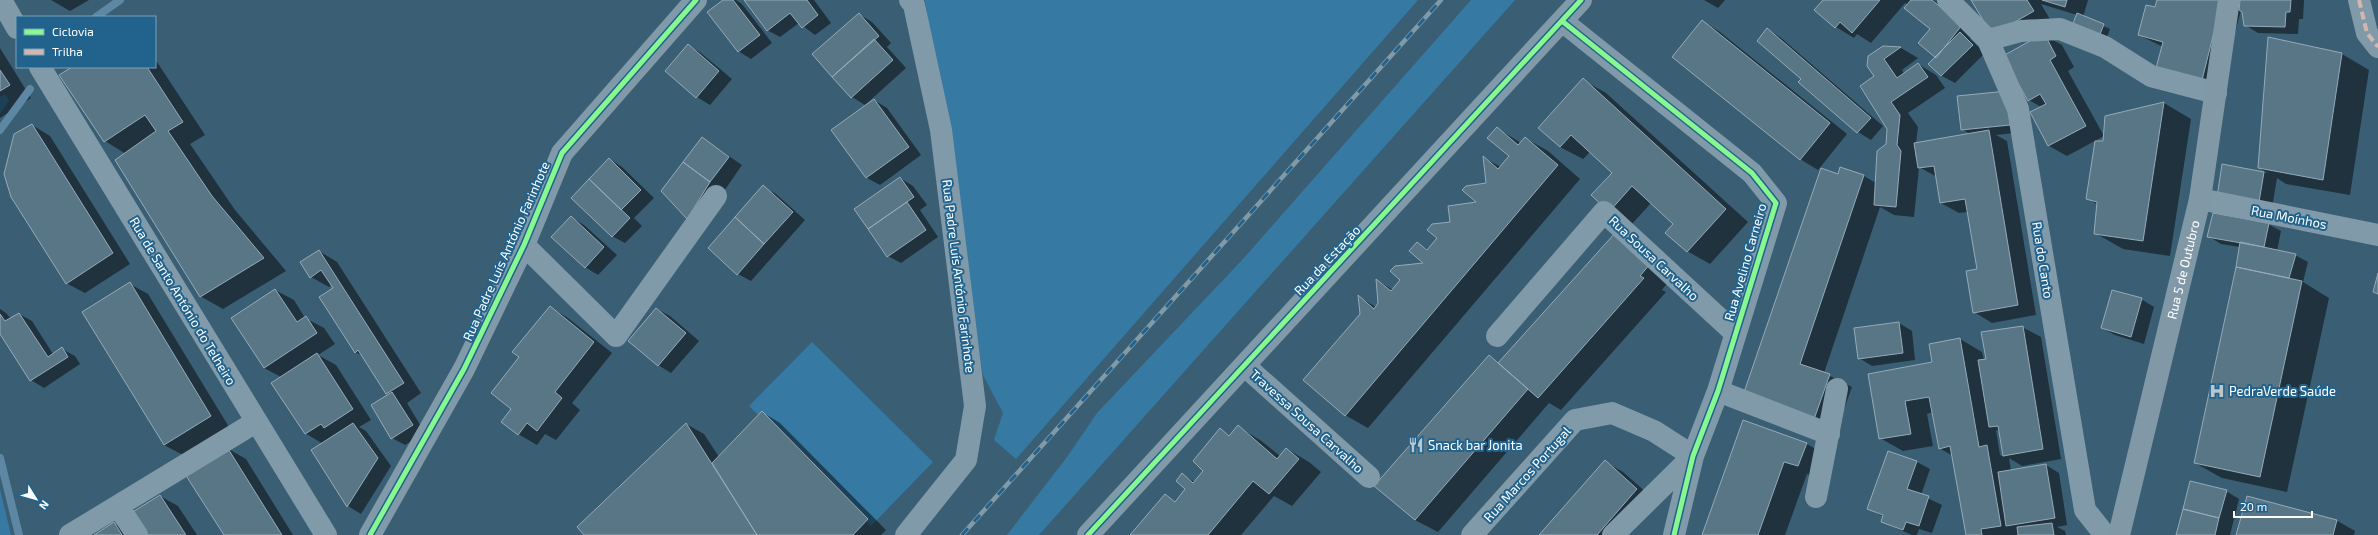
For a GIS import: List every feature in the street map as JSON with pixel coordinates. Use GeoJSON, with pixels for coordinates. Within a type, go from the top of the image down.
{"type":"FeatureCollection","features":[{"type":"Feature","properties":{"kind":"main road","name":"Rua 5 de Outubro"},"geometry":{"type":"LineString","coordinates":[[2119,535],[2200,199],[2229,0]]}},
{"type":"Feature","properties":{"kind":"street"},"geometry":{"type":"LineString","coordinates":[[0,0],[16,26]]}},
{"type":"Feature","properties":{"kind":"street","name":"Rua Padre Luís António Farinhote"},"geometry":{"type":"LineString","coordinates":[[370,535],[464,369],[524,245],[562,153],[696,0]]}},
{"type":"Feature","properties":{"kind":"street","name":"Rua Padre Luís António Farinhote"},"geometry":{"type":"LineString","coordinates":[[906,535],[966,460],[976,406],[941,130],[914,5],[910,0]]}},
{"type":"Feature","properties":{"kind":"street","name":"Rua da Estação"},"geometry":{"type":"LineString","coordinates":[[1088,535],[1580,0]]}},
{"type":"Feature","properties":{"kind":"street","name":"Rua do Canto"},"geometry":{"type":"LineString","coordinates":[[1948,0],[1988,40],[2018,109],[2085,510],[2105,535]]}},
{"type":"Feature","properties":{"kind":"street"},"geometry":{"type":"LineString","coordinates":[[2359,0],[2367,33],[2378,47]]}},
{"type":"Feature","properties":{"kind":"street","name":"Rua Avelino Carneiro"},"geometry":{"type":"LineString","coordinates":[[1562,21],[1752,173],[1776,203],[1718,391],[1693,456],[1674,535]]}},
{"type":"Feature","properties":{"kind":"street"},"geometry":{"type":"LineString","coordinates":[[1988,40],[2021,31],[2060,29],[2105,47],[2151,76],[2216,93]]}},
{"type":"Feature","properties":{"kind":"street","name":"Rua de Santo António do Telheiro"},"geometry":{"type":"LineString","coordinates":[[41,68],[326,535]]}},
{"type":"Feature","properties":{"kind":"street"},"geometry":{"type":"LineString","coordinates":[[524,245],[616,336],[716,196]]}},
{"type":"Feature","properties":{"kind":"street","name":"Rua Moínhos"},"geometry":{"type":"LineString","coordinates":[[2200,199],[2378,235]]}},
{"type":"Feature","properties":{"kind":"street","name":"Rua Sousa Carvalho"},"geometry":{"type":"LineString","coordinates":[[1497,336],[1604,212],[1735,333]]}},
{"type":"Feature","properties":{"kind":"street","name":"Travessa Sousa Carvalho"},"geometry":{"type":"LineString","coordinates":[[1245,366],[1369,477]]}},
{"type":"Feature","properties":{"kind":"street"},"geometry":{"type":"LineString","coordinates":[[1816,497],[1837,389]]}},
{"type":"Feature","properties":{"kind":"street"},"geometry":{"type":"LineString","coordinates":[[1718,391],[1829,434]]}},
{"type":"Feature","properties":{"kind":"street","name":"Rua Marcos Portugal"},"geometry":{"type":"LineString","coordinates":[[1472,535],[1575,420],[1612,413],[1654,431],[1693,456]]}},
{"type":"Feature","properties":{"kind":"street"},"geometry":{"type":"LineString","coordinates":[[70,535],[256,422]]}},
{"type":"Feature","properties":{"kind":"street"},"geometry":{"type":"LineString","coordinates":[[1613,535],[1693,456]]}},
{"type":"Feature","properties":{"kind":"street"},"geometry":{"type":"LineString","coordinates":[[118,506],[137,535]]}},
{"type":"Feature","properties":{"kind":"shaded area"},"geometry":{"type":"Polygon","coordinates":[[[925,0],[1418,0],[1016,459],[994,440],[1003,413],[983,375],[925,0]]]}},
{"type":"Feature","properties":{"kind":"shaded area"},"geometry":{"type":"Polygon","coordinates":[[[1471,0],[1515,0],[1039,535],[1007,535],[1067,457],[1097,413],[1243,259],[1471,0]]]}},
{"type":"Feature","properties":{"kind":"shaded area"},"geometry":{"type":"Polygon","coordinates":[[[5,94],[9,100],[0,114],[0,97],[5,94]]]}},
{"type":"Feature","properties":{"kind":"shaded area"},"geometry":{"type":"Polygon","coordinates":[[[812,342],[933,462],[871,526],[749,406],[812,342]]]}},
{"type":"Feature","properties":{"kind":"shaded area"},"geometry":{"type":"Polygon","coordinates":[[[0,489],[11,535],[0,535],[0,489]]]}},
{"type":"Feature","properties":{"kind":"building"},"geometry":{"type":"Polygon","coordinates":[[[723,0],[733,0],[760,35],[738,52],[707,12],[723,0]]]}},
{"type":"Feature","properties":{"kind":"building"},"geometry":{"type":"Polygon","coordinates":[[[744,0],[807,0],[818,15],[802,28],[790,13],[767,31],[744,0]]]}},
{"type":"Feature","properties":{"kind":"building"},"geometry":{"type":"Polygon","coordinates":[[[1823,0],[1880,0],[1852,33],[1840,22],[1835,28],[1814,10],[1823,0]]]}},
{"type":"Feature","properties":{"kind":"building"},"geometry":{"type":"Polygon","coordinates":[[[1911,0],[1932,0],[1962,25],[1936,58],[1918,43],[1930,29],[1904,8],[1911,0]]]}},
{"type":"Feature","properties":{"kind":"building"},"geometry":{"type":"Polygon","coordinates":[[[1971,0],[2027,0],[2034,11],[1992,35],[1971,0]]]}},
{"type":"Feature","properties":{"kind":"building"},"geometry":{"type":"Polygon","coordinates":[[[2042,0],[2067,0],[2065,7],[2042,0]]]}},
{"type":"Feature","properties":{"kind":"building"},"geometry":{"type":"Polygon","coordinates":[[[2157,0],[2222,0],[2202,80],[2156,68],[2163,42],[2138,35],[2146,5],[2155,7],[2157,0]]]}},
{"type":"Feature","properties":{"kind":"building"},"geometry":{"type":"Polygon","coordinates":[[[2240,0],[2291,0],[2290,12],[2286,12],[2285,27],[2244,26],[2242,12],[2239,10],[2240,0]]]}},
{"type":"Feature","properties":{"kind":"building"},"geometry":{"type":"Polygon","coordinates":[[[859,13],[879,36],[832,77],[812,54],[859,13]]]}},
{"type":"Feature","properties":{"kind":"building"},"geometry":{"type":"Polygon","coordinates":[[[2077,13],[2104,24],[2099,37],[2072,26],[2077,13]]]}},
{"type":"Feature","properties":{"kind":"building"},"geometry":{"type":"Polygon","coordinates":[[[1702,20],[1830,123],[1800,160],[1672,57],[1702,20]]]}},
{"type":"Feature","properties":{"kind":"building"},"geometry":{"type":"Polygon","coordinates":[[[1767,28],[1871,118],[1857,133],[1798,82],[1801,79],[1757,41],[1767,28]]]}},
{"type":"Feature","properties":{"kind":"building"},"geometry":{"type":"Polygon","coordinates":[[[1960,32],[1973,45],[1941,76],[1928,64],[1960,32]]]}},
{"type":"Feature","properties":{"kind":"building"},"geometry":{"type":"Polygon","coordinates":[[[2044,33],[2056,56],[2050,60],[2086,126],[2048,146],[2030,112],[2046,104],[2040,94],[2028,101],[2003,56],[2044,33]]]}},
{"type":"Feature","properties":{"kind":"building"},"geometry":{"type":"Polygon","coordinates":[[[2268,37],[2342,53],[2323,180],[2258,168],[2268,37]]]}},
{"type":"Feature","properties":{"kind":"building"},"geometry":{"type":"Polygon","coordinates":[[[874,39],[893,60],[851,98],[832,77],[874,39]]]}},
{"type":"Feature","properties":{"kind":"building"},"geometry":{"type":"Polygon","coordinates":[[[688,44],[719,71],[696,98],[665,71],[688,44]]]}},
{"type":"Feature","properties":{"kind":"building"},"geometry":{"type":"Polygon","coordinates":[[[1883,46],[1901,47],[1884,59],[1897,78],[1918,63],[1928,77],[1891,102],[1900,115],[1897,145],[1901,151],[1896,207],[1874,205],[1877,151],[1886,144],[1887,129],[1860,86],[1874,76],[1867,66],[1868,56],[1883,46]]]}},
{"type":"Feature","properties":{"kind":"building"},"geometry":{"type":"Polygon","coordinates":[[[70,68],[148,68],[183,122],[168,131],[212,196],[264,258],[200,297],[115,160],[156,131],[145,115],[104,142],[59,75],[70,68]]]}},
{"type":"Feature","properties":{"kind":"building"},"geometry":{"type":"Polygon","coordinates":[[[0,70],[10,85],[0,91],[0,70]]]}},
{"type":"Feature","properties":{"kind":"building"},"geometry":{"type":"Polygon","coordinates":[[[1583,78],[1726,209],[1687,252],[1665,233],[1673,224],[1632,186],[1609,212],[1591,195],[1612,173],[1571,135],[1560,147],[1538,128],[1583,78]]]}},
{"type":"Feature","properties":{"kind":"building"},"geometry":{"type":"Polygon","coordinates":[[[2007,91],[2010,125],[1961,130],[1957,96],[2007,91]]]}},
{"type":"Feature","properties":{"kind":"building"},"geometry":{"type":"Polygon","coordinates":[[[874,99],[909,147],[866,178],[831,130],[874,99]]]}},
{"type":"Feature","properties":{"kind":"building"},"geometry":{"type":"Polygon","coordinates":[[[2164,102],[2143,241],[2094,234],[2097,202],[2086,199],[2095,141],[2103,141],[2105,116],[2164,102]]]}},
{"type":"Feature","properties":{"kind":"building"},"geometry":{"type":"Polygon","coordinates":[[[32,124],[113,253],[66,284],[11,197],[4,174],[14,134],[32,124]]]}},
{"type":"Feature","properties":{"kind":"building"},"geometry":{"type":"Polygon","coordinates":[[[1497,127],[1518,145],[1525,137],[1558,165],[1345,416],[1303,380],[1360,314],[1358,295],[1374,309],[1378,303],[1376,279],[1391,291],[1400,280],[1390,271],[1395,266],[1423,263],[1409,251],[1417,242],[1427,250],[1437,238],[1427,230],[1432,224],[1450,222],[1448,206],[1476,202],[1462,190],[1466,186],[1486,183],[1483,156],[1498,169],[1509,156],[1487,138],[1497,127]]]}},
{"type":"Feature","properties":{"kind":"building"},"geometry":{"type":"Polygon","coordinates":[[[1989,130],[2018,305],[1973,313],[1966,271],[1977,269],[1965,199],[1940,203],[1934,166],[1918,168],[1914,143],[1989,130]]]}},
{"type":"Feature","properties":{"kind":"building"},"geometry":{"type":"Polygon","coordinates":[[[702,137],[729,157],[710,182],[683,162],[702,137]]]}},
{"type":"Feature","properties":{"kind":"building"},"geometry":{"type":"Polygon","coordinates":[[[609,158],[641,190],[621,210],[589,179],[609,158]]]}},
{"type":"Feature","properties":{"kind":"building"},"geometry":{"type":"Polygon","coordinates":[[[683,162],[710,182],[687,219],[661,191],[683,162]]]}},
{"type":"Feature","properties":{"kind":"building"},"geometry":{"type":"Polygon","coordinates":[[[2222,164],[2264,172],[2258,208],[2217,197],[2222,164]]]}},
{"type":"Feature","properties":{"kind":"building"},"geometry":{"type":"Polygon","coordinates":[[[1840,167],[1864,175],[1800,364],[1830,374],[1812,425],[1741,401],[1821,168],[1838,174],[1840,167]]]}},
{"type":"Feature","properties":{"kind":"building"},"geometry":{"type":"Polygon","coordinates":[[[900,177],[914,197],[868,229],[854,209],[900,177]]]}},
{"type":"Feature","properties":{"kind":"building"},"geometry":{"type":"Polygon","coordinates":[[[589,179],[630,218],[612,237],[571,198],[589,179]]]}},
{"type":"Feature","properties":{"kind":"building"},"geometry":{"type":"Polygon","coordinates":[[[763,185],[793,212],[764,244],[735,217],[763,185]]]}},
{"type":"Feature","properties":{"kind":"building"},"geometry":{"type":"Polygon","coordinates":[[[907,202],[926,230],[887,257],[868,229],[907,202]]]}},
{"type":"Feature","properties":{"kind":"building"},"geometry":{"type":"Polygon","coordinates":[[[2213,213],[2269,223],[2264,247],[2207,237],[2213,213]]]}},
{"type":"Feature","properties":{"kind":"building"},"geometry":{"type":"Polygon","coordinates":[[[571,216],[604,247],[585,268],[551,237],[571,216]]]}},
{"type":"Feature","properties":{"kind":"building"},"geometry":{"type":"Polygon","coordinates":[[[735,217],[764,244],[737,275],[708,248],[735,217]]]}},
{"type":"Feature","properties":{"kind":"building"},"geometry":{"type":"Polygon","coordinates":[[[1616,232],[1650,264],[1640,276],[1644,278],[1538,398],[1498,363],[1616,232]]]}},
{"type":"Feature","properties":{"kind":"building"},"geometry":{"type":"Polygon","coordinates":[[[2240,242],[2296,254],[2289,278],[2236,267],[2240,242]]]}},
{"type":"Feature","properties":{"kind":"building"},"geometry":{"type":"Polygon","coordinates":[[[319,250],[404,383],[386,394],[358,350],[355,353],[319,297],[333,288],[321,270],[310,278],[300,262],[319,250]]]}},
{"type":"Feature","properties":{"kind":"building"},"geometry":{"type":"Polygon","coordinates":[[[2236,267],[2302,281],[2260,477],[2194,463],[2236,267]]]}},
{"type":"Feature","properties":{"kind":"building"},"geometry":{"type":"Polygon","coordinates":[[[2378,273],[2378,294],[2373,292],[2378,273]]]}},
{"type":"Feature","properties":{"kind":"building"},"geometry":{"type":"Polygon","coordinates":[[[130,282],[211,416],[164,445],[82,312],[130,282]]]}},
{"type":"Feature","properties":{"kind":"building"},"geometry":{"type":"Polygon","coordinates":[[[275,289],[297,322],[306,316],[317,333],[264,368],[231,318],[275,289]]]}},
{"type":"Feature","properties":{"kind":"building"},"geometry":{"type":"Polygon","coordinates":[[[2112,290],[2142,298],[2131,337],[2101,328],[2112,290]]]}},
{"type":"Feature","properties":{"kind":"building"},"geometry":{"type":"Polygon","coordinates":[[[550,306],[594,342],[555,392],[562,398],[537,431],[527,423],[518,435],[501,422],[511,409],[491,393],[519,357],[512,352],[550,306]]]}},
{"type":"Feature","properties":{"kind":"building"},"geometry":{"type":"Polygon","coordinates":[[[656,308],[686,333],[658,366],[628,341],[656,308]]]}},
{"type":"Feature","properties":{"kind":"building"},"geometry":{"type":"Polygon","coordinates":[[[19,313],[48,357],[62,347],[68,357],[30,381],[0,334],[0,314],[5,321],[19,313]]]}},
{"type":"Feature","properties":{"kind":"building"},"geometry":{"type":"Polygon","coordinates":[[[1899,322],[1903,353],[1858,359],[1854,328],[1899,322]]]}},
{"type":"Feature","properties":{"kind":"building"},"geometry":{"type":"Polygon","coordinates":[[[2023,326],[2043,449],[2003,456],[1998,426],[1989,427],[1978,360],[1986,359],[1981,332],[2023,326]]]}},
{"type":"Feature","properties":{"kind":"building"},"geometry":{"type":"Polygon","coordinates":[[[1960,338],[1979,447],[1987,445],[2001,526],[1981,529],[1982,535],[1966,535],[1950,446],[1939,449],[1929,397],[1905,401],[1911,434],[1879,439],[1868,374],[1932,362],[1929,344],[1960,338]]]}},
{"type":"Feature","properties":{"kind":"building"},"geometry":{"type":"Polygon","coordinates":[[[317,353],[353,409],[324,428],[321,424],[305,434],[271,383],[317,353]]]}},
{"type":"Feature","properties":{"kind":"building"},"geometry":{"type":"Polygon","coordinates":[[[1489,355],[1528,389],[1415,520],[1374,486],[1489,355]]]}},
{"type":"Feature","properties":{"kind":"building"},"geometry":{"type":"Polygon","coordinates":[[[392,392],[413,425],[391,439],[371,405],[392,392]]]}},
{"type":"Feature","properties":{"kind":"building"},"geometry":{"type":"Polygon","coordinates":[[[762,411],[868,519],[853,535],[757,535],[712,463],[762,411]]]}},
{"type":"Feature","properties":{"kind":"building"},"geometry":{"type":"Polygon","coordinates":[[[1743,420],[1807,443],[1798,466],[1784,462],[1758,535],[1702,535],[1743,420]]]}},
{"type":"Feature","properties":{"kind":"building"},"geometry":{"type":"Polygon","coordinates":[[[353,423],[378,458],[347,507],[311,450],[353,423]]]}},
{"type":"Feature","properties":{"kind":"building"},"geometry":{"type":"Polygon","coordinates":[[[686,423],[757,535],[584,535],[577,527],[686,423]]]}},
{"type":"Feature","properties":{"kind":"building"},"geometry":{"type":"Polygon","coordinates":[[[1238,425],[1277,459],[1286,448],[1299,459],[1269,494],[1253,481],[1208,535],[1130,535],[1165,494],[1175,502],[1185,489],[1176,481],[1182,473],[1193,483],[1203,471],[1193,461],[1220,428],[1229,436],[1238,425]]]}},
{"type":"Feature","properties":{"kind":"building"},"geometry":{"type":"Polygon","coordinates":[[[227,447],[282,535],[224,535],[185,474],[227,447]]]}},
{"type":"Feature","properties":{"kind":"building"},"geometry":{"type":"Polygon","coordinates":[[[1888,451],[1917,461],[1907,489],[1929,496],[1919,526],[1906,522],[1903,530],[1881,522],[1883,515],[1867,509],[1888,451]]]}},
{"type":"Feature","properties":{"kind":"building"},"geometry":{"type":"Polygon","coordinates":[[[1605,460],[1637,489],[1597,535],[1539,535],[1605,460]]]}},
{"type":"Feature","properties":{"kind":"building"},"geometry":{"type":"Polygon","coordinates":[[[2046,464],[2055,518],[2006,526],[1998,472],[2046,464]]]}},
{"type":"Feature","properties":{"kind":"building"},"geometry":{"type":"Polygon","coordinates":[[[2190,481],[2227,490],[2219,518],[2183,509],[2190,481]]]}},
{"type":"Feature","properties":{"kind":"building"},"geometry":{"type":"Polygon","coordinates":[[[160,495],[186,535],[145,535],[131,513],[160,495]]]}},
{"type":"Feature","properties":{"kind":"building"},"geometry":{"type":"Polygon","coordinates":[[[2247,496],[2337,520],[2333,535],[2236,535],[2247,496]]]}},
{"type":"Feature","properties":{"kind":"building"},"geometry":{"type":"Polygon","coordinates":[[[2183,509],[2219,518],[2215,535],[2176,535],[2183,509]]]}},
{"type":"Feature","properties":{"kind":"building"},"geometry":{"type":"Polygon","coordinates":[[[114,522],[122,535],[94,535],[114,522]]]}},
{"type":"Feature","properties":{"kind":"building"},"geometry":{"type":"Polygon","coordinates":[[[2052,523],[2054,535],[2018,535],[2017,527],[2052,523]]]}},
{"type":"Feature","properties":{"kind":"waterway"},"geometry":{"type":"LineString","coordinates":[[97,16],[120,0]]}},
{"type":"Feature","properties":{"kind":"waterway"},"geometry":{"type":"LineString","coordinates":[[0,130],[30,89]]}},
{"type":"Feature","properties":{"kind":"waterway"},"geometry":{"type":"LineString","coordinates":[[0,458],[19,535]]}},
{"type":"Feature","properties":{"kind":"railway"},"geometry":{"type":"LineString","coordinates":[[962,535],[1441,0]]}},
{"type":"Feature","properties":{"kind":"marked path"},"geometry":{"type":"LineString","coordinates":[[2359,0],[2367,33],[2378,47]]}},
{"type":"Feature","properties":{"kind":"cycle path"},"geometry":{"type":"LineString","coordinates":[[370,535],[464,369],[524,245],[562,153],[696,0]]}},
{"type":"Feature","properties":{"kind":"cycle path"},"geometry":{"type":"LineString","coordinates":[[1088,535],[1581,0]]}},
{"type":"Feature","properties":{"kind":"cycle path"},"geometry":{"type":"LineString","coordinates":[[1562,21],[1752,173],[1776,203],[1718,391],[1693,456],[1674,535]]}},
{"type":"Feature","properties":{"kind":"place","name":"PedraVerde Saúde"},"geometry":{"type":"Point","coordinates":[2217,391]}},
{"type":"Feature","properties":{"kind":"place","name":"Snack bar Jonita"},"geometry":{"type":"Point","coordinates":[1416,445]}}]}
